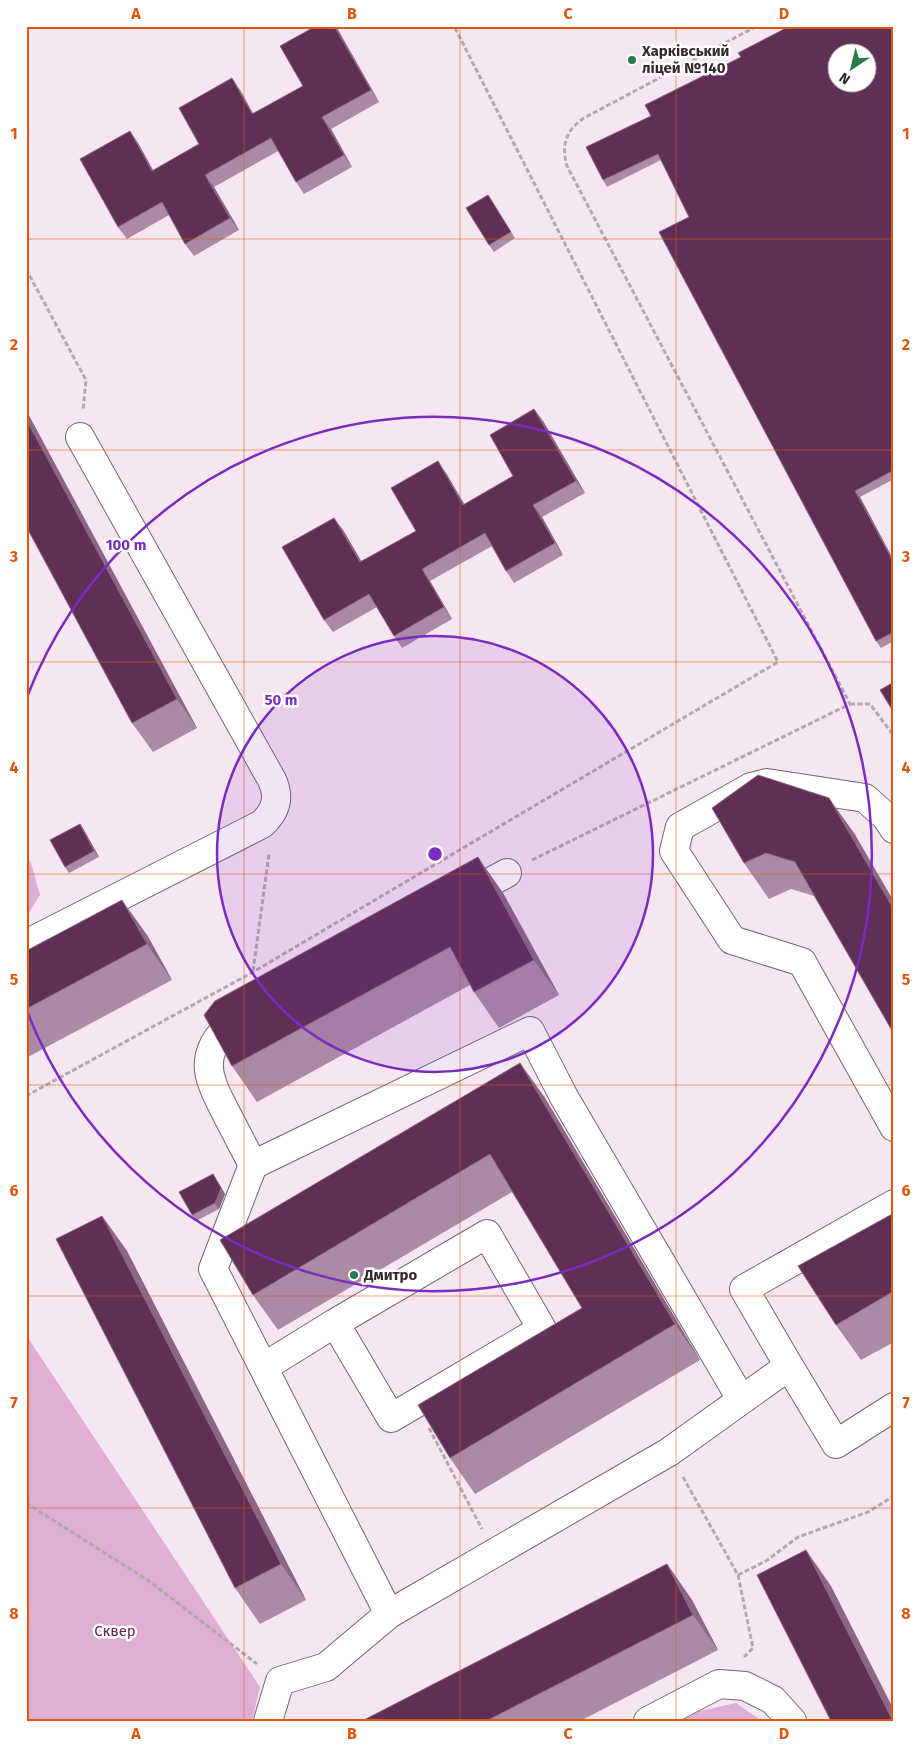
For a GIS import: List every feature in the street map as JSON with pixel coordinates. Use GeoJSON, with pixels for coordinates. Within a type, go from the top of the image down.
{"type":"FeatureCollection","features":[{"type":"Feature","properties":{"kind":"lane"},"geometry":{"type":"LineString","coordinates":[[26,944],[262,824],[269,817],[277,799],[276,789],[272,780],[80,438]]}},
{"type":"Feature","properties":{"kind":"lane"},"geometry":{"type":"LineString","coordinates":[[894,829],[886,817],[865,798],[767,784],[751,787],[680,827],[674,851],[732,940],[802,962],[894,1127]]}},
{"type":"Feature","properties":{"kind":"lane"},"geometry":{"type":"LineString","coordinates":[[438,910],[506,872]]}},
{"type":"Feature","properties":{"kind":"lane"},"geometry":{"type":"LineString","coordinates":[[252,1165],[212,1084],[209,1067],[211,1051],[219,1035],[231,1023],[265,1004]]}},
{"type":"Feature","properties":{"kind":"lane"},"geometry":{"type":"LineString","coordinates":[[389,1614],[213,1269],[252,1165],[530,1031],[569,1106],[741,1399]]}},
{"type":"Feature","properties":{"kind":"lane"},"geometry":{"type":"LineString","coordinates":[[894,1204],[744,1289],[836,1444],[894,1407]]}},
{"type":"Feature","properties":{"kind":"lane"},"geometry":{"type":"LineString","coordinates":[[264,1367],[335,1323],[487,1234],[542,1329],[391,1418],[335,1323]]}},
{"type":"Feature","properties":{"kind":"lane"},"geometry":{"type":"LineString","coordinates":[[268,1721],[280,1681],[326,1667],[389,1614],[669,1452],[789,1366]]}},
{"type":"Feature","properties":{"kind":"lane"},"geometry":{"type":"LineString","coordinates":[[648,1721],[719,1684],[745,1686],[773,1700],[792,1721]]}},
{"type":"Feature","properties":{"kind":"path"},"geometry":{"type":"LineString","coordinates":[[26,1096],[253,972],[778,662],[454,26]]}},
{"type":"Feature","properties":{"kind":"path"},"geometry":{"type":"LineString","coordinates":[[757,26],[574,124],[564,144],[564,155],[568,166],[850,704]]}},
{"type":"Feature","properties":{"kind":"path"},"geometry":{"type":"LineString","coordinates":[[26,269],[86,380],[80,438]]}},
{"type":"Feature","properties":{"kind":"path"},"geometry":{"type":"LineString","coordinates":[[506,872],[850,704],[870,704],[894,736]]}},
{"type":"Feature","properties":{"kind":"path"},"geometry":{"type":"LineString","coordinates":[[253,972],[274,808]]}},
{"type":"Feature","properties":{"kind":"path"},"geometry":{"type":"LineString","coordinates":[[416,1404],[495,1553]]}},
{"type":"Feature","properties":{"kind":"path"},"geometry":{"type":"LineString","coordinates":[[669,1452],[738,1575],[752,1648],[719,1684]]}},
{"type":"Feature","properties":{"kind":"path"},"geometry":{"type":"LineString","coordinates":[[738,1575],[766,1561],[798,1537],[868,1512],[894,1496]]}},
{"type":"Feature","properties":{"kind":"path"},"geometry":{"type":"LineString","coordinates":[[26,1503],[149,1581],[280,1681]]}},
{"type":"Feature","properties":{"kind":"green space"},"geometry":{"type":"Polygon","coordinates":[[[26,856],[31,863],[40,895],[26,917],[26,856]]]}},
{"type":"Feature","properties":{"kind":"green space","name":"Сквер"},"geometry":{"type":"Polygon","coordinates":[[[26,1335],[260,1687],[252,1721],[26,1721],[26,1335]]]}},
{"type":"Feature","properties":{"kind":"green space"},"geometry":{"type":"Polygon","coordinates":[[[736,1703],[762,1721],[680,1721],[700,1711],[736,1703]]]}},
{"type":"Feature","properties":{"kind":"building"},"geometry":{"type":"Polygon","coordinates":[[[316,26],[334,26],[371,90],[322,117],[344,155],[296,182],[271,138],[205,175],[230,218],[185,244],[162,202],[118,227],[80,159],[130,131],[152,171],[199,144],[179,108],[232,78],[252,114],[303,86],[280,46],[316,26]]]}},
{"type":"Feature","properties":{"kind":"building"},"geometry":{"type":"Polygon","coordinates":[[[790,26],[894,26],[894,470],[855,491],[894,563],[894,632],[876,641],[659,232],[689,217],[658,154],[603,180],[586,147],[651,116],[645,105],[741,57],[738,53],[790,26]]]}},
{"type":"Feature","properties":{"kind":"building"},"geometry":{"type":"Polygon","coordinates":[[[488,195],[511,232],[489,245],[466,208],[488,195]]]}},
{"type":"Feature","properties":{"kind":"building"},"geometry":{"type":"Polygon","coordinates":[[[534,409],[576,481],[533,505],[555,543],[506,571],[485,533],[422,569],[444,607],[394,636],[369,594],[324,620],[282,547],[334,518],[360,562],[416,531],[391,488],[438,461],[463,505],[513,476],[490,435],[534,409]]]}},
{"type":"Feature","properties":{"kind":"building"},"geometry":{"type":"Polygon","coordinates":[[[26,419],[177,699],[132,723],[26,526],[26,419]]]}},
{"type":"Feature","properties":{"kind":"building"},"geometry":{"type":"Polygon","coordinates":[[[894,682],[894,713],[880,690],[894,682]]]}},
{"type":"Feature","properties":{"kind":"building"},"geometry":{"type":"Polygon","coordinates":[[[758,775],[829,798],[894,910],[894,1034],[795,862],[766,853],[744,863],[712,808],[758,775]]]}},
{"type":"Feature","properties":{"kind":"building"},"geometry":{"type":"Polygon","coordinates":[[[80,824],[94,851],[65,867],[50,840],[80,824]]]}},
{"type":"Feature","properties":{"kind":"building"},"geometry":{"type":"Polygon","coordinates":[[[478,857],[534,960],[474,992],[450,947],[232,1066],[204,1015],[215,1001],[478,857]]]}},
{"type":"Feature","properties":{"kind":"building"},"geometry":{"type":"Polygon","coordinates":[[[122,900],[147,944],[26,1009],[26,951],[122,900]]]}},
{"type":"Feature","properties":{"kind":"building"},"geometry":{"type":"Polygon","coordinates":[[[520,1063],[675,1324],[450,1458],[418,1405],[582,1308],[490,1154],[253,1295],[220,1240],[520,1063]]]}},
{"type":"Feature","properties":{"kind":"building"},"geometry":{"type":"Polygon","coordinates":[[[213,1174],[221,1188],[215,1203],[192,1215],[179,1192],[213,1174]]]}},
{"type":"Feature","properties":{"kind":"building"},"geometry":{"type":"Polygon","coordinates":[[[894,1213],[894,1291],[836,1325],[798,1266],[894,1213]]]}},
{"type":"Feature","properties":{"kind":"building"},"geometry":{"type":"Polygon","coordinates":[[[102,1216],[281,1564],[235,1588],[56,1239],[102,1216]]]}},
{"type":"Feature","properties":{"kind":"building"},"geometry":{"type":"Polygon","coordinates":[[[806,1550],[893,1721],[831,1721],[757,1575],[806,1550]]]}},
{"type":"Feature","properties":{"kind":"building"},"geometry":{"type":"Polygon","coordinates":[[[667,1564],[693,1615],[486,1721],[362,1721],[667,1564]]]}},
{"type":"Feature","properties":{"kind":"place","name":"Харківський ліцей №140"},"geometry":{"type":"Point","coordinates":[632,60]}},
{"type":"Feature","properties":{"kind":"place","name":"Дмитро"},"geometry":{"type":"Point","coordinates":[354,1275]}}]}
